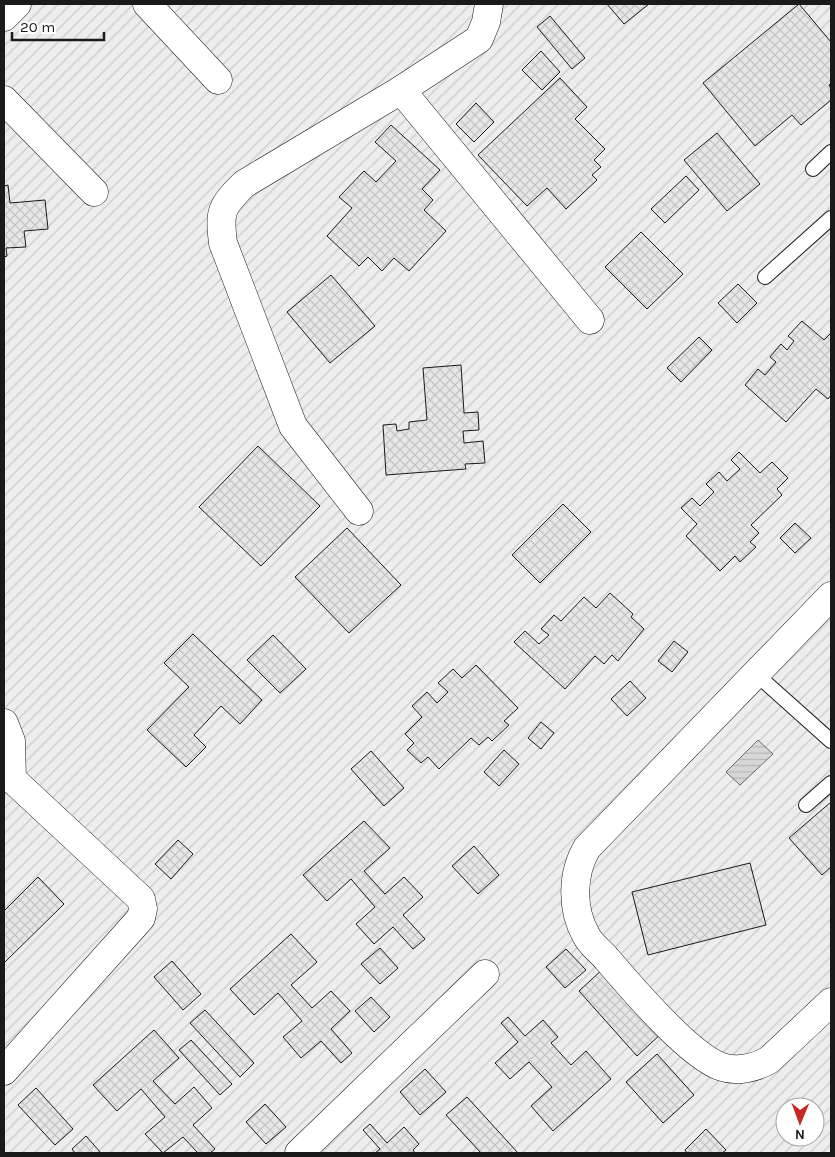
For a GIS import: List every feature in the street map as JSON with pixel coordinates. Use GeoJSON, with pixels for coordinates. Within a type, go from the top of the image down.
{"type":"FeatureCollection","features":[{"type":"Feature","properties":{"kind":"street"},"geometry":{"type":"LineString","coordinates":[[4,17],[17,4]]}},
{"type":"Feature","properties":{"kind":"street"},"geometry":{"type":"LineString","coordinates":[[147,4],[218,80]]}},
{"type":"Feature","properties":{"kind":"street"},"geometry":{"type":"LineString","coordinates":[[359,512],[293,426],[223,243],[220,219],[227,201],[244,184],[401,90],[478,39],[486,22],[489,4]]}},
{"type":"Feature","properties":{"kind":"street"},"geometry":{"type":"LineString","coordinates":[[401,90],[590,320]]}},
{"type":"Feature","properties":{"kind":"street"},"geometry":{"type":"LineString","coordinates":[[4,100],[94,192]]}},
{"type":"Feature","properties":{"kind":"street"},"geometry":{"type":"LineString","coordinates":[[831,596],[587,848],[580,859],[575,893],[586,935],[643,1001],[706,1060],[722,1067],[741,1069],[759,1066],[769,1060],[831,1002]]}},
{"type":"Feature","properties":{"kind":"street"},"geometry":{"type":"LineString","coordinates":[[4,723],[11,741],[7,780],[141,899],[143,909],[141,918],[4,1071]]}},
{"type":"Feature","properties":{"kind":"street"},"geometry":{"type":"LineString","coordinates":[[299,1153],[485,974]]}},
{"type":"Feature","properties":{"kind":"lane"},"geometry":{"type":"LineString","coordinates":[[813,169],[831,152]]}},
{"type":"Feature","properties":{"kind":"lane"},"geometry":{"type":"LineString","coordinates":[[765,277],[831,218]]}},
{"type":"Feature","properties":{"kind":"lane"},"geometry":{"type":"LineString","coordinates":[[756,674],[831,741]]}},
{"type":"Feature","properties":{"kind":"lane"},"geometry":{"type":"LineString","coordinates":[[806,805],[831,783]]}},
{"type":"Feature","properties":{"kind":"shaded area"},"geometry":{"type":"Polygon","coordinates":[[[4,4],[831,4],[831,1153],[4,1153],[4,4]]]}},
{"type":"Feature","properties":{"kind":"shaded area"},"geometry":{"type":"Polygon","coordinates":[[[758,740],[773,754],[740,785],[726,772],[758,740]]]}},
{"type":"Feature","properties":{"kind":"building"},"geometry":{"type":"Polygon","coordinates":[[[607,4],[649,4],[624,24],[607,4]]]}},
{"type":"Feature","properties":{"kind":"building"},"geometry":{"type":"Polygon","coordinates":[[[799,4],[831,42],[831,83],[829,85],[831,100],[801,125],[792,115],[755,146],[703,83],[799,4]]]}},
{"type":"Feature","properties":{"kind":"building"},"geometry":{"type":"Polygon","coordinates":[[[550,16],[585,58],[572,69],[537,27],[550,16]]]}},
{"type":"Feature","properties":{"kind":"building"},"geometry":{"type":"Polygon","coordinates":[[[541,51],[560,72],[542,90],[522,70],[541,51]]]}},
{"type":"Feature","properties":{"kind":"building"},"geometry":{"type":"Polygon","coordinates":[[[560,78],[587,107],[575,119],[605,149],[594,160],[601,167],[592,175],[597,180],[566,209],[547,188],[527,206],[478,155],[560,78]]]}},
{"type":"Feature","properties":{"kind":"building"},"geometry":{"type":"Polygon","coordinates":[[[476,103],[494,122],[474,142],[456,124],[476,103]]]}},
{"type":"Feature","properties":{"kind":"building"},"geometry":{"type":"Polygon","coordinates":[[[391,125],[440,170],[422,189],[433,200],[424,210],[446,231],[409,271],[394,258],[382,271],[368,257],[359,266],[327,236],[352,208],[339,197],[364,171],[376,182],[396,161],[375,142],[391,125]]]}},
{"type":"Feature","properties":{"kind":"building"},"geometry":{"type":"Polygon","coordinates":[[[717,133],[760,184],[727,211],[684,160],[717,133]]]}},
{"type":"Feature","properties":{"kind":"building"},"geometry":{"type":"Polygon","coordinates":[[[686,176],[699,190],[665,223],[651,209],[686,176]]]}},
{"type":"Feature","properties":{"kind":"building"},"geometry":{"type":"Polygon","coordinates":[[[8,185],[10,203],[45,200],[48,229],[24,231],[26,247],[6,248],[7,256],[4,257],[4,186],[8,185]]]}},
{"type":"Feature","properties":{"kind":"building"},"geometry":{"type":"Polygon","coordinates":[[[641,232],[683,274],[647,309],[605,267],[641,232]]]}},
{"type":"Feature","properties":{"kind":"building"},"geometry":{"type":"Polygon","coordinates":[[[331,275],[375,326],[330,363],[287,312],[331,275]]]}},
{"type":"Feature","properties":{"kind":"building"},"geometry":{"type":"Polygon","coordinates":[[[738,284],[757,303],[737,323],[718,303],[738,284]]]}},
{"type":"Feature","properties":{"kind":"building"},"geometry":{"type":"Polygon","coordinates":[[[802,321],[824,340],[831,333],[831,395],[828,399],[816,389],[786,422],[745,385],[758,369],[765,375],[776,362],[770,357],[781,344],[787,350],[794,341],[788,336],[802,321]]]}},
{"type":"Feature","properties":{"kind":"building"},"geometry":{"type":"Polygon","coordinates":[[[699,337],[712,350],[681,382],[667,368],[699,337]]]}},
{"type":"Feature","properties":{"kind":"building"},"geometry":{"type":"Polygon","coordinates":[[[461,365],[464,413],[478,412],[479,430],[463,431],[464,443],[483,441],[485,463],[465,464],[466,469],[386,475],[383,425],[396,424],[397,431],[409,429],[409,422],[427,420],[423,368],[461,365]]]}},
{"type":"Feature","properties":{"kind":"building"},"geometry":{"type":"Polygon","coordinates":[[[258,446],[320,506],[261,566],[199,507],[258,446]]]}},
{"type":"Feature","properties":{"kind":"building"},"geometry":{"type":"Polygon","coordinates":[[[739,452],[760,473],[772,462],[788,478],[777,489],[782,495],[751,525],[759,533],[750,542],[756,547],[740,562],[735,556],[720,571],[686,536],[697,524],[681,508],[692,498],[700,506],[714,492],[706,484],[719,472],[727,481],[740,469],[731,460],[739,452]]]}},
{"type":"Feature","properties":{"kind":"building"},"geometry":{"type":"Polygon","coordinates":[[[563,504],[591,532],[540,583],[512,555],[563,504]]]}},
{"type":"Feature","properties":{"kind":"building"},"geometry":{"type":"Polygon","coordinates":[[[795,523],[811,538],[795,553],[780,538],[795,523]]]}},
{"type":"Feature","properties":{"kind":"building"},"geometry":{"type":"Polygon","coordinates":[[[347,528],[401,585],[349,633],[295,577],[347,528]]]}},
{"type":"Feature","properties":{"kind":"building"},"geometry":{"type":"Polygon","coordinates":[[[610,593],[633,614],[631,617],[644,629],[618,661],[612,655],[604,664],[595,656],[565,689],[514,642],[525,631],[539,644],[549,635],[541,629],[554,615],[561,621],[584,597],[596,608],[610,593]]]}},
{"type":"Feature","properties":{"kind":"building"},"geometry":{"type":"Polygon","coordinates":[[[193,634],[262,700],[240,724],[221,706],[194,735],[206,747],[186,767],[147,730],[189,687],[164,663],[193,634]]]}},
{"type":"Feature","properties":{"kind":"building"},"geometry":{"type":"Polygon","coordinates":[[[273,635],[306,669],[280,693],[247,660],[273,635]]]}},
{"type":"Feature","properties":{"kind":"building"},"geometry":{"type":"Polygon","coordinates":[[[674,641],[688,652],[672,672],[658,661],[674,641]]]}},
{"type":"Feature","properties":{"kind":"building"},"geometry":{"type":"Polygon","coordinates":[[[476,665],[518,708],[504,721],[509,725],[492,741],[488,737],[479,745],[471,738],[439,769],[428,757],[421,763],[407,750],[414,743],[405,734],[422,717],[412,706],[427,692],[437,703],[448,692],[438,683],[453,669],[462,678],[476,665]]]}},
{"type":"Feature","properties":{"kind":"building"},"geometry":{"type":"Polygon","coordinates":[[[630,681],[646,698],[627,716],[611,699],[630,681]]]}},
{"type":"Feature","properties":{"kind":"building"},"geometry":{"type":"Polygon","coordinates":[[[541,722],[554,733],[541,749],[528,738],[541,722]]]}},
{"type":"Feature","properties":{"kind":"building"},"geometry":{"type":"Polygon","coordinates":[[[504,750],[519,764],[499,786],[484,772],[504,750]]]}},
{"type":"Feature","properties":{"kind":"building"},"geometry":{"type":"Polygon","coordinates":[[[371,751],[404,788],[384,806],[351,769],[371,751]]]}},
{"type":"Feature","properties":{"kind":"building"},"geometry":{"type":"Polygon","coordinates":[[[831,802],[831,867],[822,875],[789,838],[831,802]]]}},
{"type":"Feature","properties":{"kind":"building"},"geometry":{"type":"Polygon","coordinates":[[[364,821],[390,848],[364,871],[385,894],[404,877],[423,897],[403,915],[425,939],[413,949],[393,927],[374,944],[356,924],[375,907],[351,879],[327,901],[303,875],[364,821]]]}},
{"type":"Feature","properties":{"kind":"building"},"geometry":{"type":"Polygon","coordinates":[[[178,840],[193,854],[171,879],[155,864],[178,840]]]}},
{"type":"Feature","properties":{"kind":"building"},"geometry":{"type":"Polygon","coordinates":[[[474,846],[499,875],[478,894],[452,866],[474,846]]]}},
{"type":"Feature","properties":{"kind":"building"},"geometry":{"type":"Polygon","coordinates":[[[750,863],[766,925],[648,955],[632,892],[750,863]]]}},
{"type":"Feature","properties":{"kind":"building"},"geometry":{"type":"Polygon","coordinates":[[[38,877],[64,904],[4,963],[4,911],[38,877]]]}},
{"type":"Feature","properties":{"kind":"building"},"geometry":{"type":"Polygon","coordinates":[[[291,934],[317,962],[291,985],[312,1008],[331,991],[350,1011],[331,1029],[352,1053],[341,1063],[321,1041],[301,1058],[283,1037],[302,1021],[278,993],[254,1015],[230,989],[291,934]]]}},
{"type":"Feature","properties":{"kind":"building"},"geometry":{"type":"Polygon","coordinates":[[[380,948],[398,968],[380,984],[361,964],[380,948]]]}},
{"type":"Feature","properties":{"kind":"building"},"geometry":{"type":"Polygon","coordinates":[[[566,949],[586,970],[565,988],[546,967],[566,949]]]}},
{"type":"Feature","properties":{"kind":"building"},"geometry":{"type":"Polygon","coordinates":[[[172,961],[201,994],[183,1010],[154,977],[172,961]]]}},
{"type":"Feature","properties":{"kind":"building"},"geometry":{"type":"Polygon","coordinates":[[[604,968],[663,1032],[637,1056],[579,991],[604,968]]]}},
{"type":"Feature","properties":{"kind":"building"},"geometry":{"type":"Polygon","coordinates":[[[371,997],[390,1017],[374,1032],[355,1011],[371,997]]]}},
{"type":"Feature","properties":{"kind":"building"},"geometry":{"type":"Polygon","coordinates":[[[205,1010],[254,1063],[240,1077],[190,1023],[205,1010]]]}},
{"type":"Feature","properties":{"kind":"building"},"geometry":{"type":"Polygon","coordinates":[[[508,1017],[525,1036],[543,1020],[558,1037],[551,1043],[571,1065],[586,1051],[611,1079],[553,1131],[531,1106],[552,1087],[529,1062],[510,1079],[495,1063],[518,1042],[501,1023],[508,1017]]]}},
{"type":"Feature","properties":{"kind":"building"},"geometry":{"type":"Polygon","coordinates":[[[154,1030],[179,1058],[153,1081],[175,1104],[194,1087],[212,1108],[193,1125],[215,1149],[210,1153],[198,1153],[183,1137],[163,1153],[145,1134],[165,1117],[141,1089],[117,1111],[93,1085],[154,1030]]]}},
{"type":"Feature","properties":{"kind":"building"},"geometry":{"type":"Polygon","coordinates":[[[191,1040],[232,1084],[220,1095],[179,1050],[191,1040]]]}},
{"type":"Feature","properties":{"kind":"building"},"geometry":{"type":"Polygon","coordinates":[[[657,1054],[694,1095],[663,1123],[626,1082],[657,1054]]]}},
{"type":"Feature","properties":{"kind":"building"},"geometry":{"type":"Polygon","coordinates":[[[425,1069],[446,1092],[420,1115],[400,1092],[425,1069]]]}},
{"type":"Feature","properties":{"kind":"building"},"geometry":{"type":"Polygon","coordinates":[[[36,1088],[73,1129],[55,1145],[18,1105],[36,1088]]]}},
{"type":"Feature","properties":{"kind":"building"},"geometry":{"type":"Polygon","coordinates":[[[467,1097],[518,1153],[481,1153],[446,1115],[467,1097]]]}},
{"type":"Feature","properties":{"kind":"building"},"geometry":{"type":"Polygon","coordinates":[[[265,1104],[286,1127],[266,1144],[246,1122],[265,1104]]]}},
{"type":"Feature","properties":{"kind":"building"},"geometry":{"type":"Polygon","coordinates":[[[370,1124],[387,1143],[404,1127],[419,1144],[413,1150],[415,1153],[375,1153],[380,1149],[363,1130],[370,1124]]]}},
{"type":"Feature","properties":{"kind":"building"},"geometry":{"type":"Polygon","coordinates":[[[706,1129],[726,1150],[722,1153],[687,1153],[685,1150],[706,1129]]]}},
{"type":"Feature","properties":{"kind":"building"},"geometry":{"type":"Polygon","coordinates":[[[86,1136],[101,1153],[75,1153],[72,1149],[86,1136]]]}}]}
